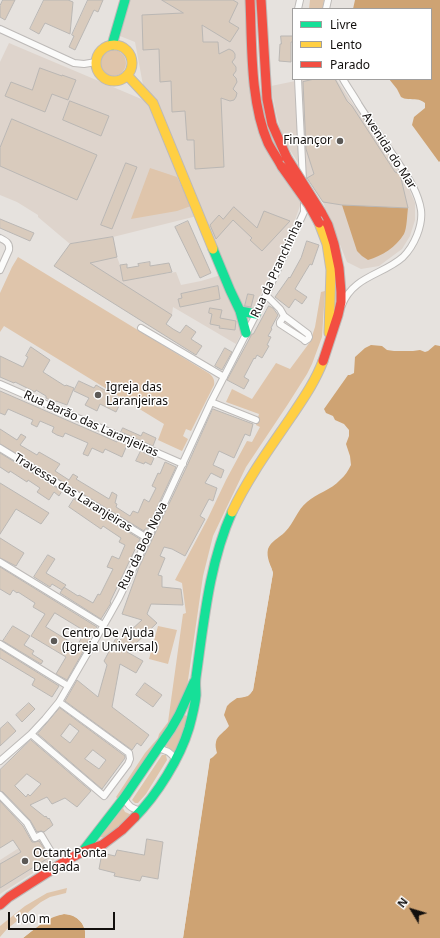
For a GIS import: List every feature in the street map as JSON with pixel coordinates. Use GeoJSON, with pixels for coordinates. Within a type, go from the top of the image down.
{"type":"FeatureCollection","features":[{"type":"Feature","properties":{"kind":"main road"},"geometry":{"type":"LineString","coordinates":[[112,45],[125,0]]}},
{"type":"Feature","properties":{"kind":"main road"},"geometry":{"type":"LineString","coordinates":[[250,0],[253,64],[257,101],[268,143],[282,167],[309,205],[319,223],[326,244],[331,270],[329,343]]}},
{"type":"Feature","properties":{"kind":"main road"},"geometry":{"type":"LineString","coordinates":[[0,905],[30,883],[82,852],[102,845],[122,830],[141,811],[159,787],[176,760],[189,728],[193,711],[196,694],[195,681],[212,576],[218,551],[227,525],[246,485],[312,386],[322,365],[340,310],[341,291],[339,268],[334,244],[328,226],[321,212],[287,158],[272,124],[267,99],[261,0]]}},
{"type":"Feature","properties":{"kind":"main road"},"geometry":{"type":"LineString","coordinates":[[112,45],[122,46],[128,51],[131,56],[132,65],[131,70],[127,75],[120,80],[114,81],[103,76],[99,72],[96,62],[98,54],[102,49],[106,46],[112,45]]}},
{"type":"Feature","properties":{"kind":"main road"},"geometry":{"type":"LineString","coordinates":[[127,75],[153,103],[240,311],[246,333]]}},
{"type":"Feature","properties":{"kind":"main road"},"geometry":{"type":"LineString","coordinates":[[240,311],[256,314]]}},
{"type":"Feature","properties":{"kind":"main road"},"geometry":{"type":"LineString","coordinates":[[82,852],[124,798],[179,715],[195,681]]}},
{"type":"Feature","properties":{"kind":"street"},"geometry":{"type":"LineString","coordinates":[[0,28],[74,63],[84,64],[96,62]]}},
{"type":"Feature","properties":{"kind":"street","name":"Rua da Pranchinha"},"geometry":{"type":"LineString","coordinates":[[210,402],[266,295],[304,212],[298,80]]}},
{"type":"Feature","properties":{"kind":"street","name":"Avenida do Mar"},"geometry":{"type":"LineString","coordinates":[[340,310],[343,301],[351,290],[363,280],[402,257],[412,246],[417,235],[421,211],[418,198],[406,174],[344,80]]}},
{"type":"Feature","properties":{"kind":"street"},"geometry":{"type":"LineString","coordinates":[[0,238],[9,244],[9,250],[0,270]]}},
{"type":"Feature","properties":{"kind":"street"},"geometry":{"type":"LineString","coordinates":[[266,295],[280,309],[284,316],[308,334],[308,339],[305,341],[280,324],[284,316]]}},
{"type":"Feature","properties":{"kind":"street"},"geometry":{"type":"LineString","coordinates":[[141,328],[224,377]]}},
{"type":"Feature","properties":{"kind":"street","name":"Rua Barão das Laranjeiras"},"geometry":{"type":"LineString","coordinates":[[0,384],[182,464]]}},
{"type":"Feature","properties":{"kind":"street"},"geometry":{"type":"LineString","coordinates":[[210,402],[256,420]]}},
{"type":"Feature","properties":{"kind":"street","name":"Rua da Boa Nova"},"geometry":{"type":"LineString","coordinates":[[0,761],[31,734],[59,702],[118,598],[210,402]]}},
{"type":"Feature","properties":{"kind":"street","name":"Travessa das Laranjeiras"},"geometry":{"type":"LineString","coordinates":[[0,448],[147,538]]}},
{"type":"Feature","properties":{"kind":"street"},"geometry":{"type":"LineString","coordinates":[[0,562],[103,625]]}},
{"type":"Feature","properties":{"kind":"street"},"geometry":{"type":"LineString","coordinates":[[0,644],[68,686]]}},
{"type":"Feature","properties":{"kind":"street"},"geometry":{"type":"LineString","coordinates":[[31,734],[104,796],[128,764],[130,759],[129,753],[59,702]]}},
{"type":"Feature","properties":{"kind":"street"},"geometry":{"type":"LineString","coordinates":[[157,748],[171,753],[176,760]]}},
{"type":"Feature","properties":{"kind":"street"},"geometry":{"type":"LineString","coordinates":[[0,795],[27,823],[35,838],[41,835],[50,850]]}},
{"type":"Feature","properties":{"kind":"street"},"geometry":{"type":"LineString","coordinates":[[124,798],[128,805],[141,811]]}},
{"type":"Feature","properties":{"kind":"shaded area"},"geometry":{"type":"Polygon","coordinates":[[[130,0],[247,0],[265,144],[278,171],[301,203],[289,237],[236,344],[173,307],[172,315],[161,333],[54,266],[70,244],[38,217],[38,215],[17,202],[0,195],[0,62],[9,43],[146,101],[135,42],[120,36],[130,0]],[[197,216],[113,237],[123,280],[176,272],[181,285],[221,275],[197,216]]]}},
{"type":"Feature","properties":{"kind":"shaded area"},"geometry":{"type":"Polygon","coordinates":[[[310,0],[324,0],[323,8],[309,8],[310,0]]]}},
{"type":"Feature","properties":{"kind":"shaded area"},"geometry":{"type":"Polygon","coordinates":[[[355,0],[440,0],[439,162],[412,125],[414,117],[425,108],[425,103],[419,100],[401,97],[390,80],[432,80],[432,8],[353,8],[355,0]]]}},
{"type":"Feature","properties":{"kind":"shaded area"},"geometry":{"type":"Polygon","coordinates":[[[113,50],[122,54],[126,63],[122,72],[113,76],[104,72],[100,63],[104,54],[113,50]]]}},
{"type":"Feature","properties":{"kind":"shaded area"},"geometry":{"type":"Polygon","coordinates":[[[300,80],[337,80],[407,184],[415,203],[415,220],[410,236],[402,249],[379,266],[361,269],[347,262],[323,202],[283,139],[271,86],[300,80]]]}},
{"type":"Feature","properties":{"kind":"shaded area"},"geometry":{"type":"Polygon","coordinates":[[[150,168],[177,177],[191,206],[177,211],[131,219],[150,168]]]}},
{"type":"Feature","properties":{"kind":"shaded area"},"geometry":{"type":"Polygon","coordinates":[[[342,205],[408,208],[404,234],[397,243],[388,250],[368,260],[357,251],[342,205]]]}},
{"type":"Feature","properties":{"kind":"shaded area"},"geometry":{"type":"Polygon","coordinates":[[[18,257],[213,377],[214,385],[191,431],[186,429],[183,436],[188,439],[182,451],[158,440],[164,424],[4,326],[0,332],[0,293],[18,257]]]}},
{"type":"Feature","properties":{"kind":"shaded area"},"geometry":{"type":"Polygon","coordinates":[[[325,291],[322,337],[312,364],[288,404],[246,467],[213,536],[203,576],[187,687],[179,709],[119,800],[116,797],[145,753],[158,738],[159,734],[168,722],[183,614],[186,613],[182,583],[175,580],[247,441],[252,442],[260,427],[256,425],[259,414],[226,402],[232,389],[252,399],[276,363],[290,369],[310,342],[315,327],[321,292],[325,291]]]}},
{"type":"Feature","properties":{"kind":"shaded area"},"geometry":{"type":"Polygon","coordinates":[[[371,345],[382,346],[387,350],[394,351],[420,350],[425,352],[435,345],[440,346],[440,938],[183,938],[210,759],[217,753],[216,745],[218,737],[229,726],[224,715],[227,706],[237,698],[250,694],[253,690],[273,573],[268,558],[268,549],[269,546],[288,528],[304,505],[336,483],[348,471],[351,465],[346,444],[349,436],[349,430],[344,424],[335,420],[333,416],[326,413],[324,409],[348,375],[354,373],[355,357],[371,345]]]}},
{"type":"Feature","properties":{"kind":"shaded area"},"geometry":{"type":"Polygon","coordinates":[[[158,626],[177,630],[168,664],[149,659],[158,626]]]}},
{"type":"Feature","properties":{"kind":"shaded area"},"geometry":{"type":"Polygon","coordinates":[[[185,715],[188,717],[176,753],[166,746],[185,715]]]}},
{"type":"Feature","properties":{"kind":"shaded area"},"geometry":{"type":"Polygon","coordinates":[[[162,755],[166,755],[167,760],[146,794],[138,803],[135,803],[132,800],[162,755]]]}},
{"type":"Feature","properties":{"kind":"shaded area"},"geometry":{"type":"Polygon","coordinates":[[[123,808],[125,812],[132,815],[105,838],[100,837],[113,821],[123,808]]]}},
{"type":"Feature","properties":{"kind":"shaded area","name":"Octant Ponta Delgada"},"geometry":{"type":"Polygon","coordinates":[[[44,832],[58,857],[0,894],[0,860],[44,832]]]}},
{"type":"Feature","properties":{"kind":"shaded area"},"geometry":{"type":"Polygon","coordinates":[[[67,888],[66,893],[50,897],[41,902],[7,929],[0,937],[0,926],[25,906],[47,893],[67,888]]]}},
{"type":"Feature","properties":{"kind":"shaded area"},"geometry":{"type":"Polygon","coordinates":[[[64,914],[73,916],[83,925],[85,929],[85,938],[23,938],[47,920],[64,914]]]}},
{"type":"Feature","properties":{"kind":"pier"},"geometry":{"type":"Polygon","coordinates":[[[267,562],[273,573],[253,690],[248,696],[237,698],[236,696],[247,694],[251,689],[271,573],[267,562]]]}},
{"type":"Feature","properties":{"kind":"pier"},"geometry":{"type":"Polygon","coordinates":[[[210,757],[183,938],[181,938],[208,759],[210,757]]]}},
{"type":"Feature","properties":{"kind":"pier"},"geometry":{"type":"Polygon","coordinates":[[[64,912],[73,913],[84,921],[87,929],[87,938],[85,938],[85,930],[82,923],[72,915],[64,914],[54,916],[21,938],[28,931],[47,918],[64,912]]]}},
{"type":"Feature","properties":{"kind":"building"},"geometry":{"type":"Polygon","coordinates":[[[3,0],[15,0],[5,20],[0,17],[0,6],[3,0]]]}},
{"type":"Feature","properties":{"kind":"building"},"geometry":{"type":"Polygon","coordinates":[[[44,0],[68,0],[73,2],[70,34],[45,23],[39,34],[30,29],[44,0]]]}},
{"type":"Feature","properties":{"kind":"building"},"geometry":{"type":"Polygon","coordinates":[[[88,0],[103,0],[98,12],[94,10],[75,50],[69,47],[74,36],[72,35],[88,0]]]}},
{"type":"Feature","properties":{"kind":"building"},"geometry":{"type":"Polygon","coordinates":[[[162,0],[233,0],[238,3],[229,22],[239,28],[230,42],[202,25],[203,42],[218,42],[219,54],[229,49],[235,54],[235,58],[232,62],[236,67],[236,71],[233,75],[237,82],[233,89],[237,93],[236,97],[234,100],[230,101],[221,98],[224,167],[195,169],[194,140],[187,140],[185,111],[172,112],[171,81],[160,82],[159,49],[143,50],[142,15],[183,13],[162,0]]]}},
{"type":"Feature","properties":{"kind":"building"},"geometry":{"type":"Polygon","coordinates":[[[281,36],[292,36],[291,62],[279,61],[281,36]]]}},
{"type":"Feature","properties":{"kind":"building"},"geometry":{"type":"Polygon","coordinates":[[[40,68],[76,80],[68,100],[52,94],[45,112],[5,96],[11,82],[32,90],[40,68]]]}},
{"type":"Feature","properties":{"kind":"building","name":"Finançor"},"geometry":{"type":"Polygon","coordinates":[[[311,80],[336,80],[347,101],[352,106],[395,172],[400,174],[408,208],[342,205],[323,202],[307,178],[314,174],[306,149],[303,82],[311,80]]]}},
{"type":"Feature","properties":{"kind":"building"},"geometry":{"type":"Polygon","coordinates":[[[70,101],[109,116],[101,136],[63,120],[70,101]]]}},
{"type":"Feature","properties":{"kind":"building"},"geometry":{"type":"Polygon","coordinates":[[[12,119],[97,155],[77,200],[0,166],[0,148],[12,119]]]}},
{"type":"Feature","properties":{"kind":"building"},"geometry":{"type":"Polygon","coordinates":[[[126,163],[137,167],[112,229],[101,225],[126,163]]]}},
{"type":"Feature","properties":{"kind":"building"},"geometry":{"type":"Polygon","coordinates":[[[234,207],[257,228],[264,211],[290,221],[262,251],[250,240],[252,238],[233,220],[216,239],[210,225],[219,215],[223,219],[234,207]]]}},
{"type":"Feature","properties":{"kind":"building"},"geometry":{"type":"Polygon","coordinates":[[[0,219],[34,233],[30,241],[0,228],[0,219]]]}},
{"type":"Feature","properties":{"kind":"building"},"geometry":{"type":"Polygon","coordinates":[[[188,221],[211,273],[200,278],[175,227],[188,221]]]}},
{"type":"Feature","properties":{"kind":"building"},"geometry":{"type":"Polygon","coordinates":[[[113,237],[117,257],[90,263],[172,315],[166,324],[173,329],[180,333],[186,325],[196,332],[191,339],[202,346],[196,355],[54,266],[70,244],[113,237]]]}},
{"type":"Feature","properties":{"kind":"building"},"geometry":{"type":"Polygon","coordinates":[[[307,241],[319,245],[312,265],[310,264],[295,289],[307,297],[302,304],[295,299],[289,308],[275,297],[289,277],[290,278],[301,258],[307,241]]]}},
{"type":"Feature","properties":{"kind":"building"},"geometry":{"type":"Polygon","coordinates":[[[150,262],[150,266],[169,263],[172,272],[123,281],[120,265],[127,264],[127,268],[150,262]]]}},
{"type":"Feature","properties":{"kind":"building"},"geometry":{"type":"Polygon","coordinates":[[[218,286],[220,299],[180,307],[178,299],[182,298],[181,294],[218,286]]]}},
{"type":"Feature","properties":{"kind":"building"},"geometry":{"type":"Polygon","coordinates":[[[248,294],[254,295],[251,307],[245,306],[248,294]]]}},
{"type":"Feature","properties":{"kind":"building"},"geometry":{"type":"Polygon","coordinates":[[[269,306],[273,308],[278,315],[268,336],[271,337],[267,345],[269,346],[262,358],[257,355],[255,359],[254,358],[244,377],[249,380],[244,389],[227,380],[269,306]]]}},
{"type":"Feature","properties":{"kind":"building"},"geometry":{"type":"Polygon","coordinates":[[[210,308],[222,310],[220,318],[236,321],[235,330],[219,328],[220,326],[210,324],[212,314],[209,313],[210,308]]]}},
{"type":"Feature","properties":{"kind":"building"},"geometry":{"type":"Polygon","coordinates":[[[31,347],[50,360],[43,372],[65,386],[74,388],[67,405],[56,401],[55,403],[36,390],[35,392],[15,382],[14,383],[0,377],[0,356],[23,367],[28,357],[26,356],[31,347]]]}},
{"type":"Feature","properties":{"kind":"building"},"geometry":{"type":"Polygon","coordinates":[[[225,348],[232,352],[222,370],[215,366],[225,348]]]}},
{"type":"Feature","properties":{"kind":"building","name":"Igreja das Laranjeiras"},"geometry":{"type":"Polygon","coordinates":[[[79,381],[94,388],[96,385],[122,400],[116,412],[100,404],[97,411],[85,405],[89,398],[74,391],[79,381]]]}},
{"type":"Feature","properties":{"kind":"building"},"geometry":{"type":"Polygon","coordinates":[[[0,391],[127,445],[122,457],[105,449],[103,453],[92,448],[88,456],[83,454],[88,443],[65,433],[63,437],[57,435],[52,432],[54,427],[40,421],[37,427],[31,424],[33,420],[8,409],[5,415],[0,413],[0,391]]]}},
{"type":"Feature","properties":{"kind":"building"},"geometry":{"type":"Polygon","coordinates":[[[213,409],[253,424],[250,436],[245,434],[234,458],[219,451],[213,465],[224,470],[221,478],[211,473],[205,483],[217,488],[213,501],[209,499],[200,516],[205,519],[185,556],[172,549],[164,547],[160,556],[165,558],[158,575],[162,576],[162,587],[181,589],[183,605],[151,604],[147,614],[157,623],[127,652],[143,661],[136,673],[120,664],[112,707],[149,735],[141,746],[137,743],[132,750],[65,701],[77,680],[98,697],[107,665],[104,661],[116,638],[119,641],[142,620],[122,614],[139,567],[213,409]]]}},
{"type":"Feature","properties":{"kind":"building"},"geometry":{"type":"Polygon","coordinates":[[[123,428],[141,436],[143,432],[156,438],[153,446],[121,432],[123,428]]]}},
{"type":"Feature","properties":{"kind":"building"},"geometry":{"type":"Polygon","coordinates":[[[0,429],[17,440],[21,434],[26,437],[20,445],[37,455],[39,452],[60,464],[55,471],[69,480],[73,474],[78,477],[76,479],[109,499],[112,492],[117,495],[115,503],[117,504],[116,507],[130,516],[133,511],[138,513],[144,499],[149,502],[156,488],[152,486],[158,473],[160,474],[165,462],[176,467],[147,529],[144,531],[0,444],[0,429]]]}},
{"type":"Feature","properties":{"kind":"building"},"geometry":{"type":"Polygon","coordinates":[[[141,451],[154,458],[151,465],[145,462],[144,464],[136,461],[141,451]]]}},
{"type":"Feature","properties":{"kind":"building"},"geometry":{"type":"Polygon","coordinates":[[[0,453],[62,491],[59,496],[54,492],[49,500],[37,492],[40,488],[28,480],[27,482],[10,471],[9,473],[0,467],[0,453]]]}},
{"type":"Feature","properties":{"kind":"building"},"geometry":{"type":"Polygon","coordinates":[[[0,483],[49,513],[41,524],[16,509],[0,534],[0,483]]]}},
{"type":"Feature","properties":{"kind":"building"},"geometry":{"type":"Polygon","coordinates":[[[74,499],[140,539],[110,602],[111,603],[101,619],[60,593],[64,587],[93,603],[98,594],[100,595],[113,569],[107,567],[112,556],[119,559],[125,545],[119,542],[121,538],[103,526],[101,529],[69,507],[74,499]]]}},
{"type":"Feature","properties":{"kind":"building"},"geometry":{"type":"Polygon","coordinates":[[[0,538],[24,553],[16,566],[0,558],[0,538]]]}},
{"type":"Feature","properties":{"kind":"building"},"geometry":{"type":"Polygon","coordinates":[[[48,555],[55,559],[46,573],[66,585],[62,590],[52,584],[50,587],[34,577],[48,555]]]}},
{"type":"Feature","properties":{"kind":"building"},"geometry":{"type":"Polygon","coordinates":[[[0,567],[97,627],[67,680],[56,674],[66,657],[31,636],[45,614],[33,607],[35,603],[18,592],[17,593],[13,590],[10,595],[0,589],[0,567]],[[55,613],[46,627],[77,646],[82,637],[83,630],[55,613]]]}},
{"type":"Feature","properties":{"kind":"building"},"geometry":{"type":"Polygon","coordinates":[[[13,626],[30,636],[24,645],[34,651],[32,654],[43,661],[41,664],[3,641],[13,626]]]}},
{"type":"Feature","properties":{"kind":"building"},"geometry":{"type":"Polygon","coordinates":[[[0,649],[59,686],[52,697],[32,685],[35,679],[0,658],[0,649]]]}},
{"type":"Feature","properties":{"kind":"building"},"geometry":{"type":"Polygon","coordinates":[[[145,683],[162,695],[153,707],[136,695],[145,683]]]}},
{"type":"Feature","properties":{"kind":"building"},"geometry":{"type":"Polygon","coordinates":[[[29,703],[35,709],[22,722],[16,715],[29,703]]]}},
{"type":"Feature","properties":{"kind":"building"},"geometry":{"type":"Polygon","coordinates":[[[60,708],[125,756],[125,758],[102,789],[38,734],[60,708]],[[70,724],[61,736],[70,743],[79,731],[70,724]],[[93,750],[85,759],[99,769],[106,760],[93,750]]]}},
{"type":"Feature","properties":{"kind":"building"},"geometry":{"type":"Polygon","coordinates":[[[8,722],[16,731],[0,746],[0,729],[8,722]]]}},
{"type":"Feature","properties":{"kind":"building"},"geometry":{"type":"Polygon","coordinates":[[[31,740],[91,791],[77,807],[65,798],[52,804],[47,797],[30,805],[45,817],[46,816],[48,819],[49,818],[53,825],[44,832],[37,832],[30,820],[3,792],[0,791],[0,770],[31,740]],[[27,774],[15,786],[26,797],[28,794],[30,796],[41,784],[27,774]]]}},
{"type":"Feature","properties":{"kind":"building"},"geometry":{"type":"Polygon","coordinates":[[[0,801],[23,826],[32,842],[39,841],[50,857],[0,888],[0,864],[21,852],[13,840],[0,848],[0,801]]]}},
{"type":"Feature","properties":{"kind":"building"},"geometry":{"type":"Polygon","coordinates":[[[147,839],[163,842],[158,879],[142,876],[140,881],[114,876],[115,873],[99,869],[102,853],[115,856],[117,850],[144,855],[147,839]]]}},
{"type":"Feature","properties":{"kind":"traffic: fast"},"geometry":{"type":"LineString","coordinates":[[112,45],[125,0]]}},
{"type":"Feature","properties":{"kind":"traffic: fast"},"geometry":{"type":"LineString","coordinates":[[213,249],[240,311],[246,333]]}},
{"type":"Feature","properties":{"kind":"traffic: fast"},"geometry":{"type":"LineString","coordinates":[[240,311],[256,314]]}},
{"type":"Feature","properties":{"kind":"traffic: fast"},"geometry":{"type":"LineString","coordinates":[[135,817],[167,776],[180,751],[189,728],[196,699],[196,679],[208,593],[218,552],[232,512]]}},
{"type":"Feature","properties":{"kind":"traffic: fast"},"geometry":{"type":"LineString","coordinates":[[83,851],[124,798],[171,729],[194,682]]}},
{"type":"Feature","properties":{"kind":"traffic: slow"},"geometry":{"type":"LineString","coordinates":[[114,45],[127,50],[132,63],[127,76],[114,81],[101,76],[96,63],[101,50],[114,45]]}},
{"type":"Feature","properties":{"kind":"traffic: slow"},"geometry":{"type":"LineString","coordinates":[[127,75],[153,103],[213,249]]}},
{"type":"Feature","properties":{"kind":"traffic: slow"},"geometry":{"type":"LineString","coordinates":[[319,223],[327,244],[331,270],[329,333]]}},
{"type":"Feature","properties":{"kind":"traffic: slow"},"geometry":{"type":"LineString","coordinates":[[232,512],[252,475],[308,390],[323,361]]}},
{"type":"Feature","properties":{"kind":"traffic: jam"},"geometry":{"type":"LineString","coordinates":[[250,0],[253,73],[258,110],[268,143],[282,167]]}},
{"type":"Feature","properties":{"kind":"traffic: jam"},"geometry":{"type":"LineString","coordinates":[[261,0],[267,99],[272,124],[287,158]]}},
{"type":"Feature","properties":{"kind":"traffic: jam"},"geometry":{"type":"LineString","coordinates":[[287,158],[321,212]]}},
{"type":"Feature","properties":{"kind":"traffic: jam"},"geometry":{"type":"LineString","coordinates":[[282,167],[309,205],[319,223]]}},
{"type":"Feature","properties":{"kind":"traffic: jam"},"geometry":{"type":"LineString","coordinates":[[321,212],[328,225],[334,244],[339,268],[341,292],[341,302],[338,315],[323,361]]}},
{"type":"Feature","properties":{"kind":"traffic: jam"},"geometry":{"type":"LineString","coordinates":[[0,905],[9,897],[67,860],[82,852],[102,845],[122,830],[135,817]]}},
{"type":"Feature","properties":{"kind":"place","name":"Finançor"},"geometry":{"type":"Point","coordinates":[340,141]}},
{"type":"Feature","properties":{"kind":"place","name":"Igreja das Laranjeiras"},"geometry":{"type":"Point","coordinates":[98,395]}},
{"type":"Feature","properties":{"kind":"place","name":"Centro De Ajuda (Igreja Universal)"},"geometry":{"type":"Point","coordinates":[54,641]}},
{"type":"Feature","properties":{"kind":"place","name":"Octant Ponta Delgada"},"geometry":{"type":"Point","coordinates":[25,861]}}]}
